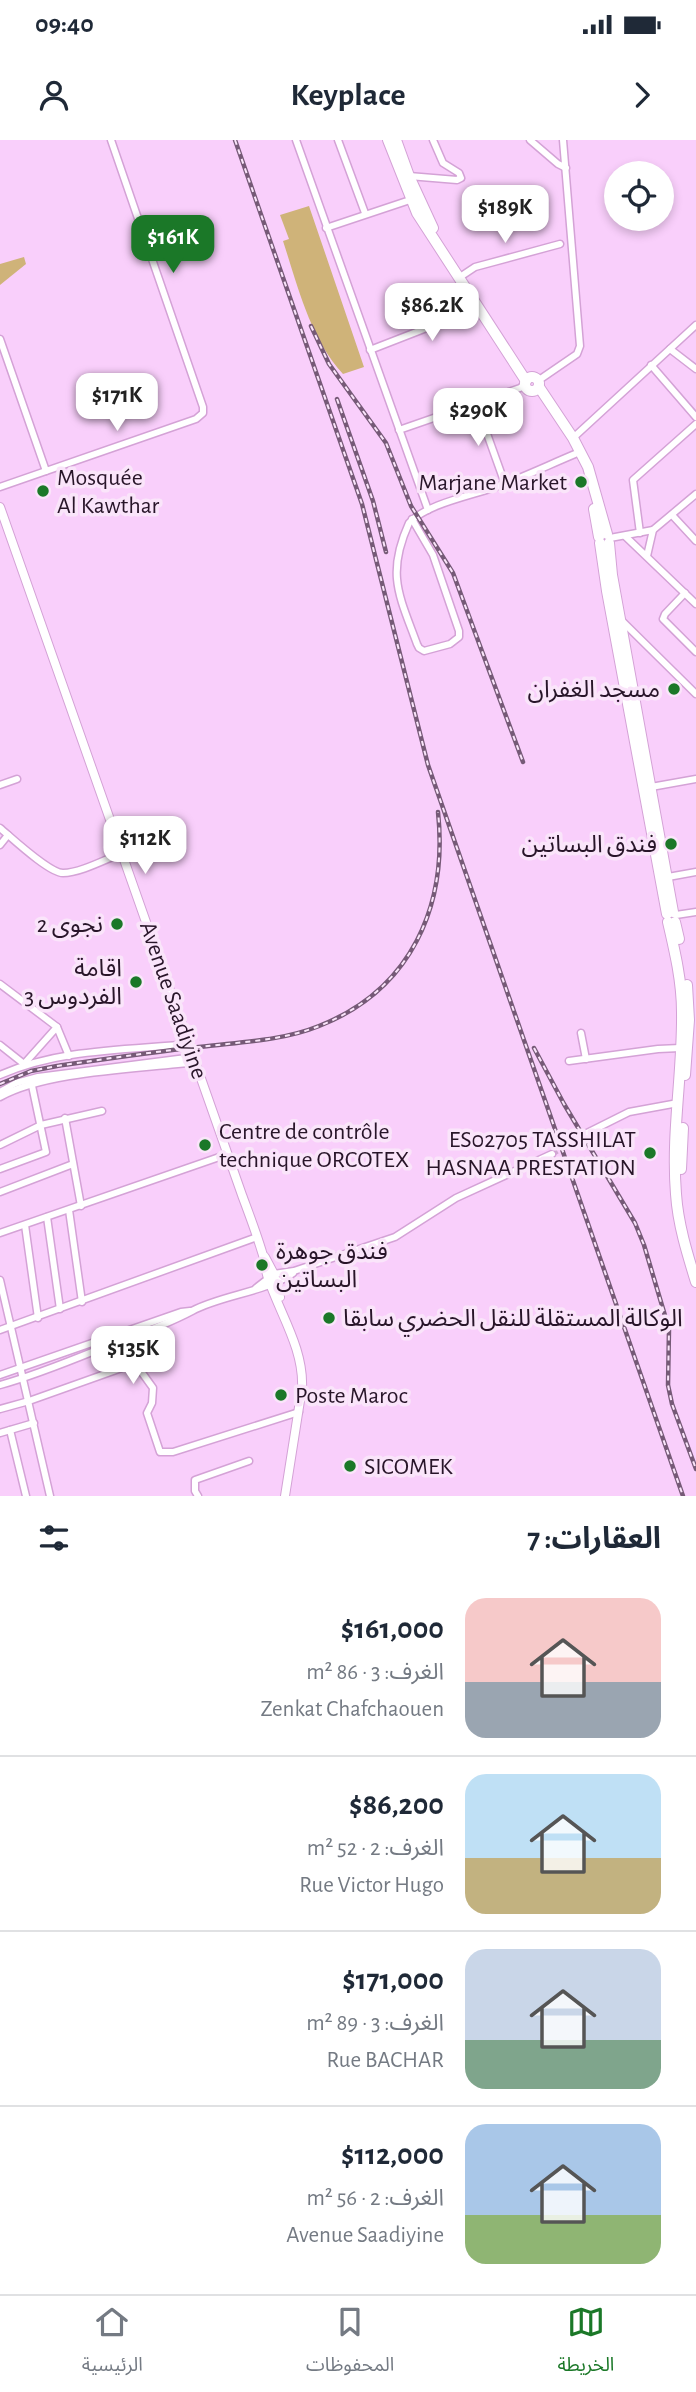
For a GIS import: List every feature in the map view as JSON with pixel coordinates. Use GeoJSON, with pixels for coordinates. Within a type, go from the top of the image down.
{"type":"FeatureCollection","features":[{"type":"Feature","properties":{"kind":"main road"},"geometry":{"type":"LineString","coordinates":[[388,140],[410,200],[431,237],[478,308],[534,382],[575,454],[605,539],[608,594],[680,964],[682,1009],[688,1049],[681,1178],[686,1220],[696,1259]]}},
{"type":"Feature","properties":{"kind":"main road"},"geometry":{"type":"LineString","coordinates":[[396,140],[436,235],[573,438],[592,476],[668,877],[672,917]]}},
{"type":"Feature","properties":{"kind":"main road","name":"Avenue Saadiyine"},"geometry":{"type":"LineString","coordinates":[[0,507],[297,1354],[303,1377],[285,1496]]}},
{"type":"Feature","properties":{"kind":"main road"},"geometry":{"type":"LineString","coordinates":[[688,1049],[678,1103],[676,1196],[682,1237],[696,1282]]}},
{"type":"Feature","properties":{"kind":"street"},"geometry":{"type":"LineString","coordinates":[[0,487],[161,432],[196,419],[203,413],[111,140]]}},
{"type":"Feature","properties":{"kind":"street"},"geometry":{"type":"LineString","coordinates":[[296,140],[428,510]]}},
{"type":"Feature","properties":{"kind":"street"},"geometry":{"type":"LineString","coordinates":[[338,140],[365,213]]}},
{"type":"Feature","properties":{"kind":"street"},"geometry":{"type":"LineString","coordinates":[[409,176],[457,180],[461,178],[459,173],[443,163],[433,140]]}},
{"type":"Feature","properties":{"kind":"street"},"geometry":{"type":"LineString","coordinates":[[530,140],[566,168]]}},
{"type":"Feature","properties":{"kind":"street"},"geometry":{"type":"LineString","coordinates":[[399,430],[520,388],[577,354],[580,346],[563,140]]}},
{"type":"Feature","properties":{"kind":"street"},"geometry":{"type":"LineString","coordinates":[[326,228],[410,200]]}},
{"type":"Feature","properties":{"kind":"street"},"geometry":{"type":"LineString","coordinates":[[463,275],[475,267],[560,244]]}},
{"type":"Feature","properties":{"kind":"street"},"geometry":{"type":"LineString","coordinates":[[370,350],[478,308]]}},
{"type":"Feature","properties":{"kind":"street"},"geometry":{"type":"LineString","coordinates":[[573,438],[696,325]]}},
{"type":"Feature","properties":{"kind":"street"},"geometry":{"type":"LineString","coordinates":[[0,339],[46,471]]}},
{"type":"Feature","properties":{"kind":"street"},"geometry":{"type":"LineString","coordinates":[[670,349],[696,369]]}},
{"type":"Feature","properties":{"kind":"street"},"geometry":{"type":"LineString","coordinates":[[651,365],[696,417]]}},
{"type":"Feature","properties":{"kind":"street"},"geometry":{"type":"LineString","coordinates":[[476,402],[505,484]]}},
{"type":"Feature","properties":{"kind":"street"},"geometry":{"type":"LineString","coordinates":[[640,533],[633,480],[696,424]]}},
{"type":"Feature","properties":{"kind":"street"},"geometry":{"type":"LineString","coordinates":[[412,519],[433,555],[459,634],[450,644],[424,652],[416,643],[395,577],[406,528],[412,519],[428,510],[505,484],[575,454]]}},
{"type":"Feature","properties":{"kind":"street"},"geometry":{"type":"LineString","coordinates":[[605,539],[653,530],[696,494]]}},
{"type":"Feature","properties":{"kind":"street"},"geometry":{"type":"LineString","coordinates":[[672,515],[696,541]]}},
{"type":"Feature","properties":{"kind":"street"},"geometry":{"type":"LineString","coordinates":[[647,556],[653,530]]}},
{"type":"Feature","properties":{"kind":"street"},"geometry":{"type":"LineString","coordinates":[[625,536],[696,604]]}},
{"type":"Feature","properties":{"kind":"street"},"geometry":{"type":"LineString","coordinates":[[685,593],[663,619],[696,652]]}},
{"type":"Feature","properties":{"kind":"street"},"geometry":{"type":"LineString","coordinates":[[621,620],[696,694]]}},
{"type":"Feature","properties":{"kind":"street"},"geometry":{"type":"LineString","coordinates":[[0,785],[17,779]]}},
{"type":"Feature","properties":{"kind":"street"},"geometry":{"type":"LineString","coordinates":[[651,787],[696,779]]}},
{"type":"Feature","properties":{"kind":"street"},"geometry":{"type":"LineString","coordinates":[[0,828],[60,873],[71,872],[122,853]]}},
{"type":"Feature","properties":{"kind":"street"},"geometry":{"type":"LineString","coordinates":[[0,845],[8,835]]}},
{"type":"Feature","properties":{"kind":"street"},"geometry":{"type":"LineString","coordinates":[[668,877],[696,872]]}},
{"type":"Feature","properties":{"kind":"street"},"geometry":{"type":"LineString","coordinates":[[672,917],[696,912]]}},
{"type":"Feature","properties":{"kind":"street"},"geometry":{"type":"LineString","coordinates":[[0,984],[57,1027],[69,1056]]}},
{"type":"Feature","properties":{"kind":"street"},"geometry":{"type":"LineString","coordinates":[[24,1064],[57,1027]]}},
{"type":"Feature","properties":{"kind":"street"},"geometry":{"type":"LineString","coordinates":[[581,1033],[586,1059]]}},
{"type":"Feature","properties":{"kind":"street"},"geometry":{"type":"LineString","coordinates":[[0,1075],[24,1064],[69,1056],[189,1044]]}},
{"type":"Feature","properties":{"kind":"street"},"geometry":{"type":"LineString","coordinates":[[0,1045],[24,1064]]}},
{"type":"Feature","properties":{"kind":"street"},"geometry":{"type":"LineString","coordinates":[[569,1061],[688,1049]]}},
{"type":"Feature","properties":{"kind":"street"},"geometry":{"type":"LineString","coordinates":[[0,1092],[32,1082],[194,1060]]}},
{"type":"Feature","properties":{"kind":"street"},"geometry":{"type":"LineString","coordinates":[[0,1097],[32,1082]]}},
{"type":"Feature","properties":{"kind":"street"},"geometry":{"type":"LineString","coordinates":[[0,1169],[45,1154],[32,1082]]}},
{"type":"Feature","properties":{"kind":"street"},"geometry":{"type":"LineString","coordinates":[[587,1133],[629,1112],[678,1103]]}},
{"type":"Feature","properties":{"kind":"street"},"geometry":{"type":"LineString","coordinates":[[0,1145],[41,1125],[102,1111]]}},
{"type":"Feature","properties":{"kind":"street"},"geometry":{"type":"LineString","coordinates":[[65,1118],[81,1206]]}},
{"type":"Feature","properties":{"kind":"street"},"geometry":{"type":"LineString","coordinates":[[568,1144],[575,1140]]}},
{"type":"Feature","properties":{"kind":"street"},"geometry":{"type":"LineString","coordinates":[[0,1233],[228,1154]]}},
{"type":"Feature","properties":{"kind":"street"},"geometry":{"type":"LineString","coordinates":[[0,1385],[130,1338],[294,1271],[395,1237],[456,1198],[552,1154]]}},
{"type":"Feature","properties":{"kind":"street"},"geometry":{"type":"LineString","coordinates":[[0,1192],[73,1164]]}},
{"type":"Feature","properties":{"kind":"street"},"geometry":{"type":"LineString","coordinates":[[69,1210],[82,1302]]}},
{"type":"Feature","properties":{"kind":"street"},"geometry":{"type":"LineString","coordinates":[[47,1217],[60,1310]]}},
{"type":"Feature","properties":{"kind":"street"},"geometry":{"type":"LineString","coordinates":[[25,1225],[38,1318]]}},
{"type":"Feature","properties":{"kind":"street"},"geometry":{"type":"LineString","coordinates":[[0,1330],[257,1237]]}},
{"type":"Feature","properties":{"kind":"street"},"geometry":{"type":"LineString","coordinates":[[0,1280],[3,1306],[11,1327],[50,1496]]}},
{"type":"Feature","properties":{"kind":"street"},"geometry":{"type":"LineString","coordinates":[[0,1375],[181,1312],[192,1311]]}},
{"type":"Feature","properties":{"kind":"street"},"geometry":{"type":"LineString","coordinates":[[130,1338],[135,1363],[152,1388],[152,1403],[147,1410],[160,1452],[173,1452],[299,1412]]}},
{"type":"Feature","properties":{"kind":"street"},"geometry":{"type":"LineString","coordinates":[[0,1409],[135,1363]]}},
{"type":"Feature","properties":{"kind":"street"},"geometry":{"type":"LineString","coordinates":[[0,1433],[34,1423]]}},
{"type":"Feature","properties":{"kind":"street"},"geometry":{"type":"LineString","coordinates":[[10,1430],[26,1496]]}},
{"type":"Feature","properties":{"kind":"street"},"geometry":{"type":"LineString","coordinates":[[198,1496],[195,1480],[249,1461]]}},
{"type":"Feature","properties":{"kind":"shaded area"},"geometry":{"type":"Polygon","coordinates":[[[309,206],[364,367],[343,374],[313,328],[283,241],[289,239],[280,215],[309,206]]]}},
{"type":"Feature","properties":{"kind":"shaded area"},"geometry":{"type":"Polygon","coordinates":[[[24,257],[26,264],[0,285],[0,264],[24,257]]]}},
{"type":"Feature","properties":{"kind":"tunnel"},"geometry":{"type":"LineString","coordinates":[[575,1140],[587,1133]]}},
{"type":"Feature","properties":{"kind":"tunnel"},"geometry":{"type":"LineString","coordinates":[[552,1154],[568,1144]]}},
{"type":"Feature","properties":{"kind":"railway"},"geometry":{"type":"LineString","coordinates":[[235,140],[362,504],[428,765],[683,1496]]}},
{"type":"Feature","properties":{"kind":"railway"},"geometry":{"type":"LineString","coordinates":[[311,326],[329,364],[386,443],[411,506],[453,573],[523,762]]}},
{"type":"Feature","properties":{"kind":"railway"},"geometry":{"type":"LineString","coordinates":[[337,399],[373,501],[386,552]]}},
{"type":"Feature","properties":{"kind":"railway"},"geometry":{"type":"LineString","coordinates":[[0,1084],[31,1071],[57,1066],[290,1035],[319,1026],[351,1010],[378,991],[400,967],[417,941],[429,912],[437,880],[440,847],[438,812]]}},
{"type":"Feature","properties":{"kind":"railway"},"geometry":{"type":"LineString","coordinates":[[534,1048],[635,1223],[644,1245],[669,1329],[668,1385],[672,1404],[696,1469]]}},
{"type":"Feature","properties":{"kind":"place","name":"Marjane Market"},"geometry":{"type":"Point","coordinates":[581,482]}},
{"type":"Feature","properties":{"kind":"place","name":"Mosquée Al Kawthar"},"geometry":{"type":"Point","coordinates":[43,491]}},
{"type":"Feature","properties":{"kind":"place","name":"مسجد الغفران"},"geometry":{"type":"Point","coordinates":[674,689]}},
{"type":"Feature","properties":{"kind":"place","name":"فندق البساتين"},"geometry":{"type":"Point","coordinates":[671,844]}},
{"type":"Feature","properties":{"kind":"place","name":"نجوى 2"},"geometry":{"type":"Point","coordinates":[117,924]}},
{"type":"Feature","properties":{"kind":"place","name":"اقامة الفردوس 3"},"geometry":{"type":"Point","coordinates":[136,982]}},
{"type":"Feature","properties":{"kind":"place","name":"Centre de contrôle technique ORCOTEX"},"geometry":{"type":"Point","coordinates":[205,1145]}},
{"type":"Feature","properties":{"kind":"place","name":"ES02705 TASSHILAT HASNAA PRESTATION"},"geometry":{"type":"Point","coordinates":[650,1153]}},
{"type":"Feature","properties":{"kind":"place","name":"فندق جوهرة البساتين"},"geometry":{"type":"Point","coordinates":[262,1265]}},
{"type":"Feature","properties":{"kind":"place","name":"الوكالة المستقلة للنقل الحضري سابقا"},"geometry":{"type":"Point","coordinates":[329,1318]}},
{"type":"Feature","properties":{"kind":"place","name":"Poste Maroc"},"geometry":{"type":"Point","coordinates":[281,1395]}},
{"type":"Feature","properties":{"kind":"place","name":"SICOMEK"},"geometry":{"type":"Point","coordinates":[350,1466]}}]}
